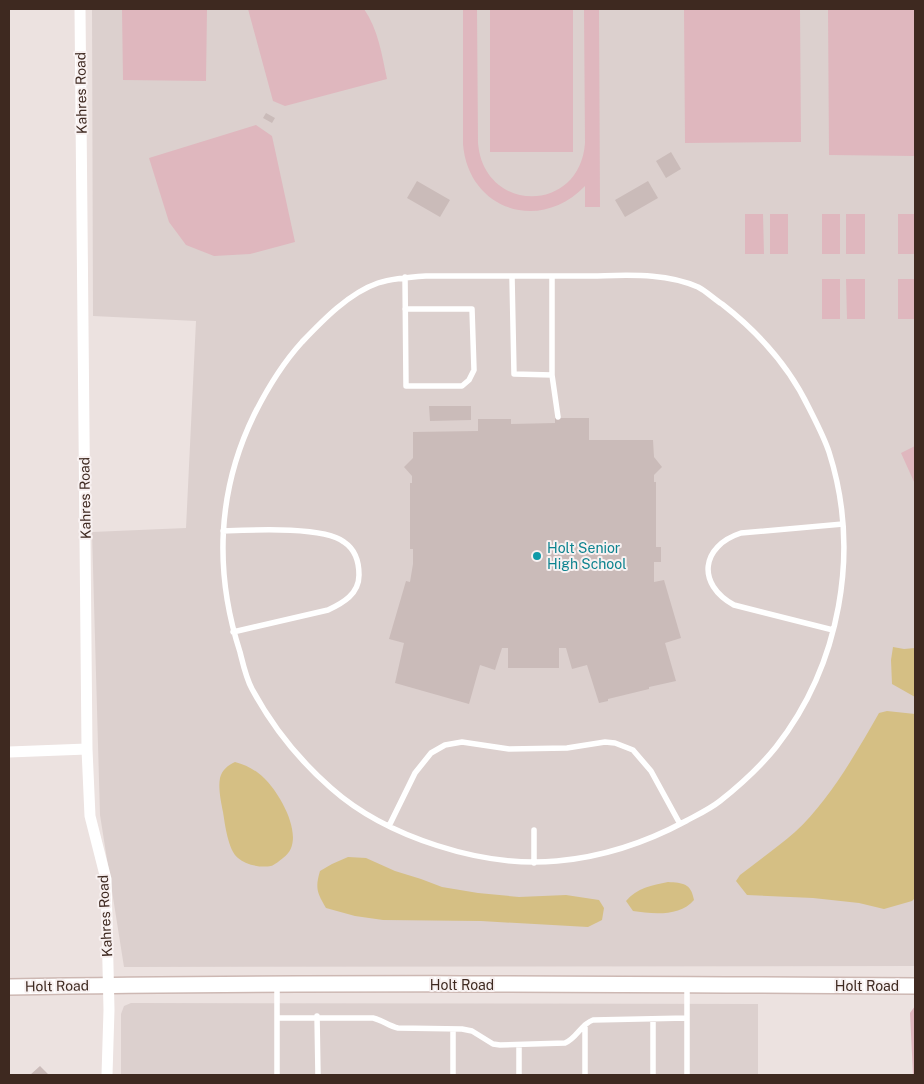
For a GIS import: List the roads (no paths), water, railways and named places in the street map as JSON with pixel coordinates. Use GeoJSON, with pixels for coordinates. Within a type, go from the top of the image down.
{"type":"FeatureCollection","features":[{"type":"Feature","properties":{"kind":"main road","name":"Holt Road"},"geometry":{"type":"LineString","coordinates":[[9,987],[687,984],[915,986]]}},
{"type":"Feature","properties":{"kind":"street","name":"Kahres Road"},"geometry":{"type":"LineString","coordinates":[[80,9],[87,749],[90,816],[106,879],[109,986],[107,1075]]}},
{"type":"Feature","properties":{"kind":"street"},"geometry":{"type":"LineString","coordinates":[[9,752],[87,749]]}},
{"type":"Feature","properties":{"kind":"lane"},"geometry":{"type":"LineString","coordinates":[[552,276],[552,375],[558,417]]}},
{"type":"Feature","properties":{"kind":"lane"},"geometry":{"type":"LineString","coordinates":[[552,276],[662,277],[700,288],[736,315],[769,346],[804,397],[828,447],[838,487],[844,574],[840,605],[823,665],[802,708],[775,749],[750,775],[716,805],[644,842],[602,854],[563,861],[534,863],[499,860],[457,852],[421,840],[389,826],[358,809],[339,795],[301,759],[250,685],[233,632],[225,592],[222,560],[226,498],[237,455],[261,400],[282,367],[292,353],[324,320],[354,296],[375,284],[405,277],[552,276]]}},
{"type":"Feature","properties":{"kind":"lane"},"geometry":{"type":"LineString","coordinates":[[404,309],[472,309],[474,370],[469,380],[462,386],[406,386],[404,309],[405,277]]}},
{"type":"Feature","properties":{"kind":"lane"},"geometry":{"type":"LineString","coordinates":[[512,277],[514,374],[552,375]]}},
{"type":"Feature","properties":{"kind":"lane"},"geometry":{"type":"LineString","coordinates":[[834,630],[734,605],[723,599],[713,588],[708,565],[718,545],[729,537],[741,533],[842,524]]}},
{"type":"Feature","properties":{"kind":"lane"},"geometry":{"type":"LineString","coordinates":[[223,531],[263,530],[330,535],[344,541],[352,549],[358,562],[359,579],[354,593],[342,603],[328,610],[233,632]]}},
{"type":"Feature","properties":{"kind":"lane"},"geometry":{"type":"LineString","coordinates":[[389,826],[415,773],[431,753],[445,745],[462,742],[509,749],[568,748],[605,742],[616,743],[634,750],[651,771],[680,824]]}},
{"type":"Feature","properties":{"kind":"lane"},"geometry":{"type":"LineString","coordinates":[[534,830],[534,863]]}},
{"type":"Feature","properties":{"kind":"lane"},"geometry":{"type":"LineString","coordinates":[[687,984],[687,1075]]}},
{"type":"Feature","properties":{"kind":"lane"},"geometry":{"type":"LineString","coordinates":[[277,985],[277,1075]]}},
{"type":"Feature","properties":{"kind":"lane"},"geometry":{"type":"LineString","coordinates":[[277,1018],[317,1016],[373,1018],[382,1020],[392,1027],[472,1031],[493,1044],[519,1045],[565,1043],[570,1041],[585,1025],[593,1020],[687,1018]]}},
{"type":"Feature","properties":{"kind":"lane"},"geometry":{"type":"LineString","coordinates":[[317,1016],[318,1075]]}},
{"type":"Feature","properties":{"kind":"lane"},"geometry":{"type":"LineString","coordinates":[[652,1019],[653,1075]]}},
{"type":"Feature","properties":{"kind":"lane"},"geometry":{"type":"LineString","coordinates":[[585,1025],[585,1075]]}},
{"type":"Feature","properties":{"kind":"lane"},"geometry":{"type":"LineString","coordinates":[[453,1029],[453,1075]]}},
{"type":"Feature","properties":{"kind":"lane"},"geometry":{"type":"LineString","coordinates":[[519,1045],[519,1075]]}},
{"type":"Feature","properties":{"kind":"place","name":"Holt Senior High School"},"geometry":{"type":"Point","coordinates":[537,556]}}]}
